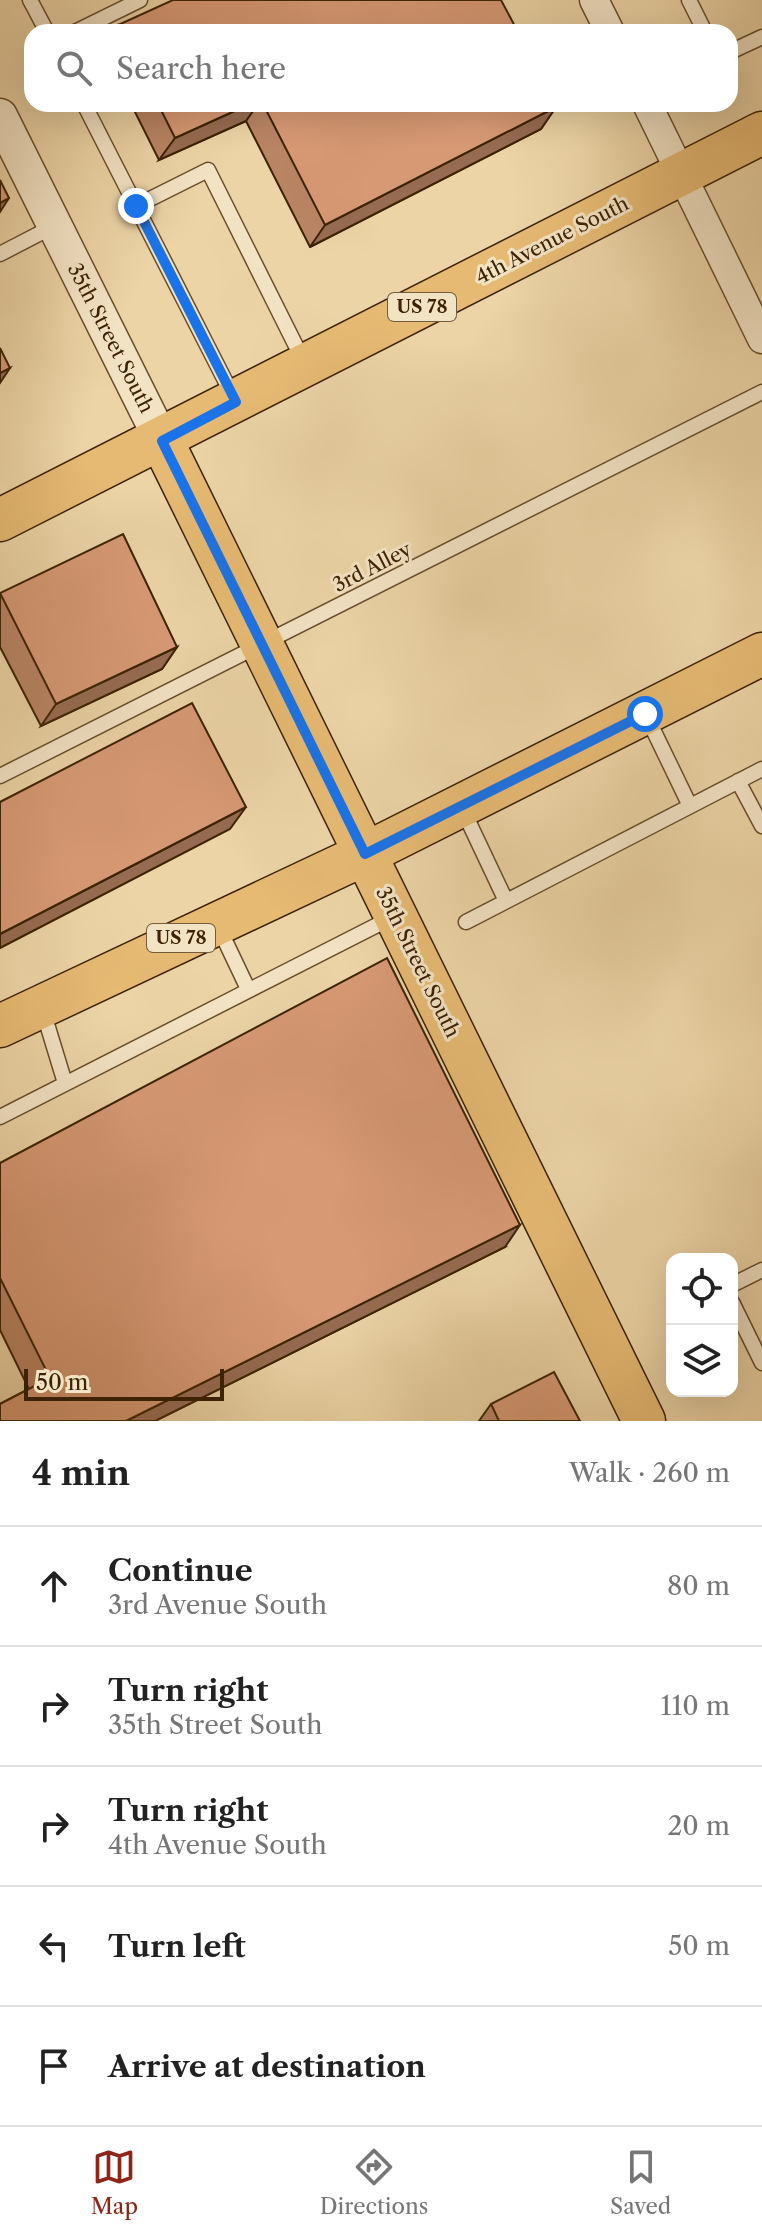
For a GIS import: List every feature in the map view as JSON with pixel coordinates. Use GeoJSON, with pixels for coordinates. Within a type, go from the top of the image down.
{"type":"FeatureCollection","features":[{"type":"Feature","properties":{"kind":"main road","name":"4th Avenue South"},"geometry":{"type":"LineString","coordinates":[[0,520],[162,441],[762,133]]}},
{"type":"Feature","properties":{"kind":"main road","name":"35th Street South"},"geometry":{"type":"LineString","coordinates":[[162,441],[644,1421]]}},
{"type":"Feature","properties":{"kind":"main road","name":"US 78"},"geometry":{"type":"LineString","coordinates":[[0,1026],[216,921],[365,854],[762,654]]}},
{"type":"Feature","properties":{"kind":"street"},"geometry":{"type":"LineString","coordinates":[[594,0],[606,24]]}},
{"type":"Feature","properties":{"kind":"street"},"geometry":{"type":"LineString","coordinates":[[651,112],[762,339]]}},
{"type":"Feature","properties":{"kind":"street","name":"35th Street South"},"geometry":{"type":"LineString","coordinates":[[0,116],[162,441]]}},
{"type":"Feature","properties":{"kind":"lane"},"geometry":{"type":"LineString","coordinates":[[30,0],[43,24]]}},
{"type":"Feature","properties":{"kind":"lane"},"geometry":{"type":"LineString","coordinates":[[91,24],[140,0]]}},
{"type":"Feature","properties":{"kind":"lane"},"geometry":{"type":"LineString","coordinates":[[689,0],[701,24]]}},
{"type":"Feature","properties":{"kind":"lane"},"geometry":{"type":"LineString","coordinates":[[738,48],[762,37]]}},
{"type":"Feature","properties":{"kind":"lane"},"geometry":{"type":"LineString","coordinates":[[88,112],[236,402]]}},
{"type":"Feature","properties":{"kind":"lane"},"geometry":{"type":"LineString","coordinates":[[136,206],[208,170],[306,366]]}},
{"type":"Feature","properties":{"kind":"lane"},"geometry":{"type":"LineString","coordinates":[[0,254],[55,226]]}},
{"type":"Feature","properties":{"kind":"lane","name":"3rd Alley"},"geometry":{"type":"LineString","coordinates":[[0,776],[762,392]]}},
{"type":"Feature","properties":{"kind":"lane"},"geometry":{"type":"LineString","coordinates":[[645,714],[690,806]]}},
{"type":"Feature","properties":{"kind":"lane"},"geometry":{"type":"LineString","coordinates":[[466,922],[762,769]]}},
{"type":"Feature","properties":{"kind":"lane"},"geometry":{"type":"LineString","coordinates":[[738,781],[762,826]]}},
{"type":"Feature","properties":{"kind":"lane"},"geometry":{"type":"LineString","coordinates":[[461,806],[506,901]]}},
{"type":"Feature","properties":{"kind":"lane"},"geometry":{"type":"LineString","coordinates":[[0,1117],[395,916]]}},
{"type":"Feature","properties":{"kind":"lane"},"geometry":{"type":"LineString","coordinates":[[216,921],[248,989]]}},
{"type":"Feature","properties":{"kind":"lane"},"geometry":{"type":"LineString","coordinates":[[41,1006],[65,1083]]}},
{"type":"Feature","properties":{"kind":"lane"},"geometry":{"type":"LineString","coordinates":[[738,1282],[762,1270]]}},
{"type":"Feature","properties":{"kind":"lane"},"geometry":{"type":"LineString","coordinates":[[738,1314],[762,1363]]}},
{"type":"Feature","properties":{"kind":"building"},"geometry":{"type":"Polygon","coordinates":[[[173,0],[501,0],[514,24],[120,24],[173,0]]]}},
{"type":"Feature","properties":{"kind":"building"},"geometry":{"type":"Polygon","coordinates":[[[162,112],[232,112],[175,138],[162,112]]]}},
{"type":"Feature","properties":{"kind":"building"},"geometry":{"type":"Polygon","coordinates":[[[267,112],[546,112],[325,225],[267,112]]]}},
{"type":"Feature","properties":{"kind":"building"},"geometry":{"type":"Polygon","coordinates":[[[0,180],[9,198],[0,203],[0,180]]]}},
{"type":"Feature","properties":{"kind":"building"},"geometry":{"type":"Polygon","coordinates":[[[0,348],[10,368],[0,373],[0,348]]]}},
{"type":"Feature","properties":{"kind":"building"},"geometry":{"type":"Polygon","coordinates":[[[123,534],[177,647],[56,704],[0,593],[123,534]]]}},
{"type":"Feature","properties":{"kind":"building"},"geometry":{"type":"Polygon","coordinates":[[[192,703],[246,807],[0,934],[0,802],[192,703]]]}},
{"type":"Feature","properties":{"kind":"building"},"geometry":{"type":"Polygon","coordinates":[[[387,958],[520,1225],[126,1421],[1,1421],[0,1404],[50,1378],[0,1278],[0,1163],[387,958]]]}},
{"type":"Feature","properties":{"kind":"building"},"geometry":{"type":"Polygon","coordinates":[[[554,1372],[580,1421],[499,1421],[491,1404],[554,1372]]]}},
{"type":"Feature","properties":{"kind":"route"},"geometry":{"type":"LineString","coordinates":[[136,206],[236,402],[162,441],[365,854],[645,714]]}}]}
